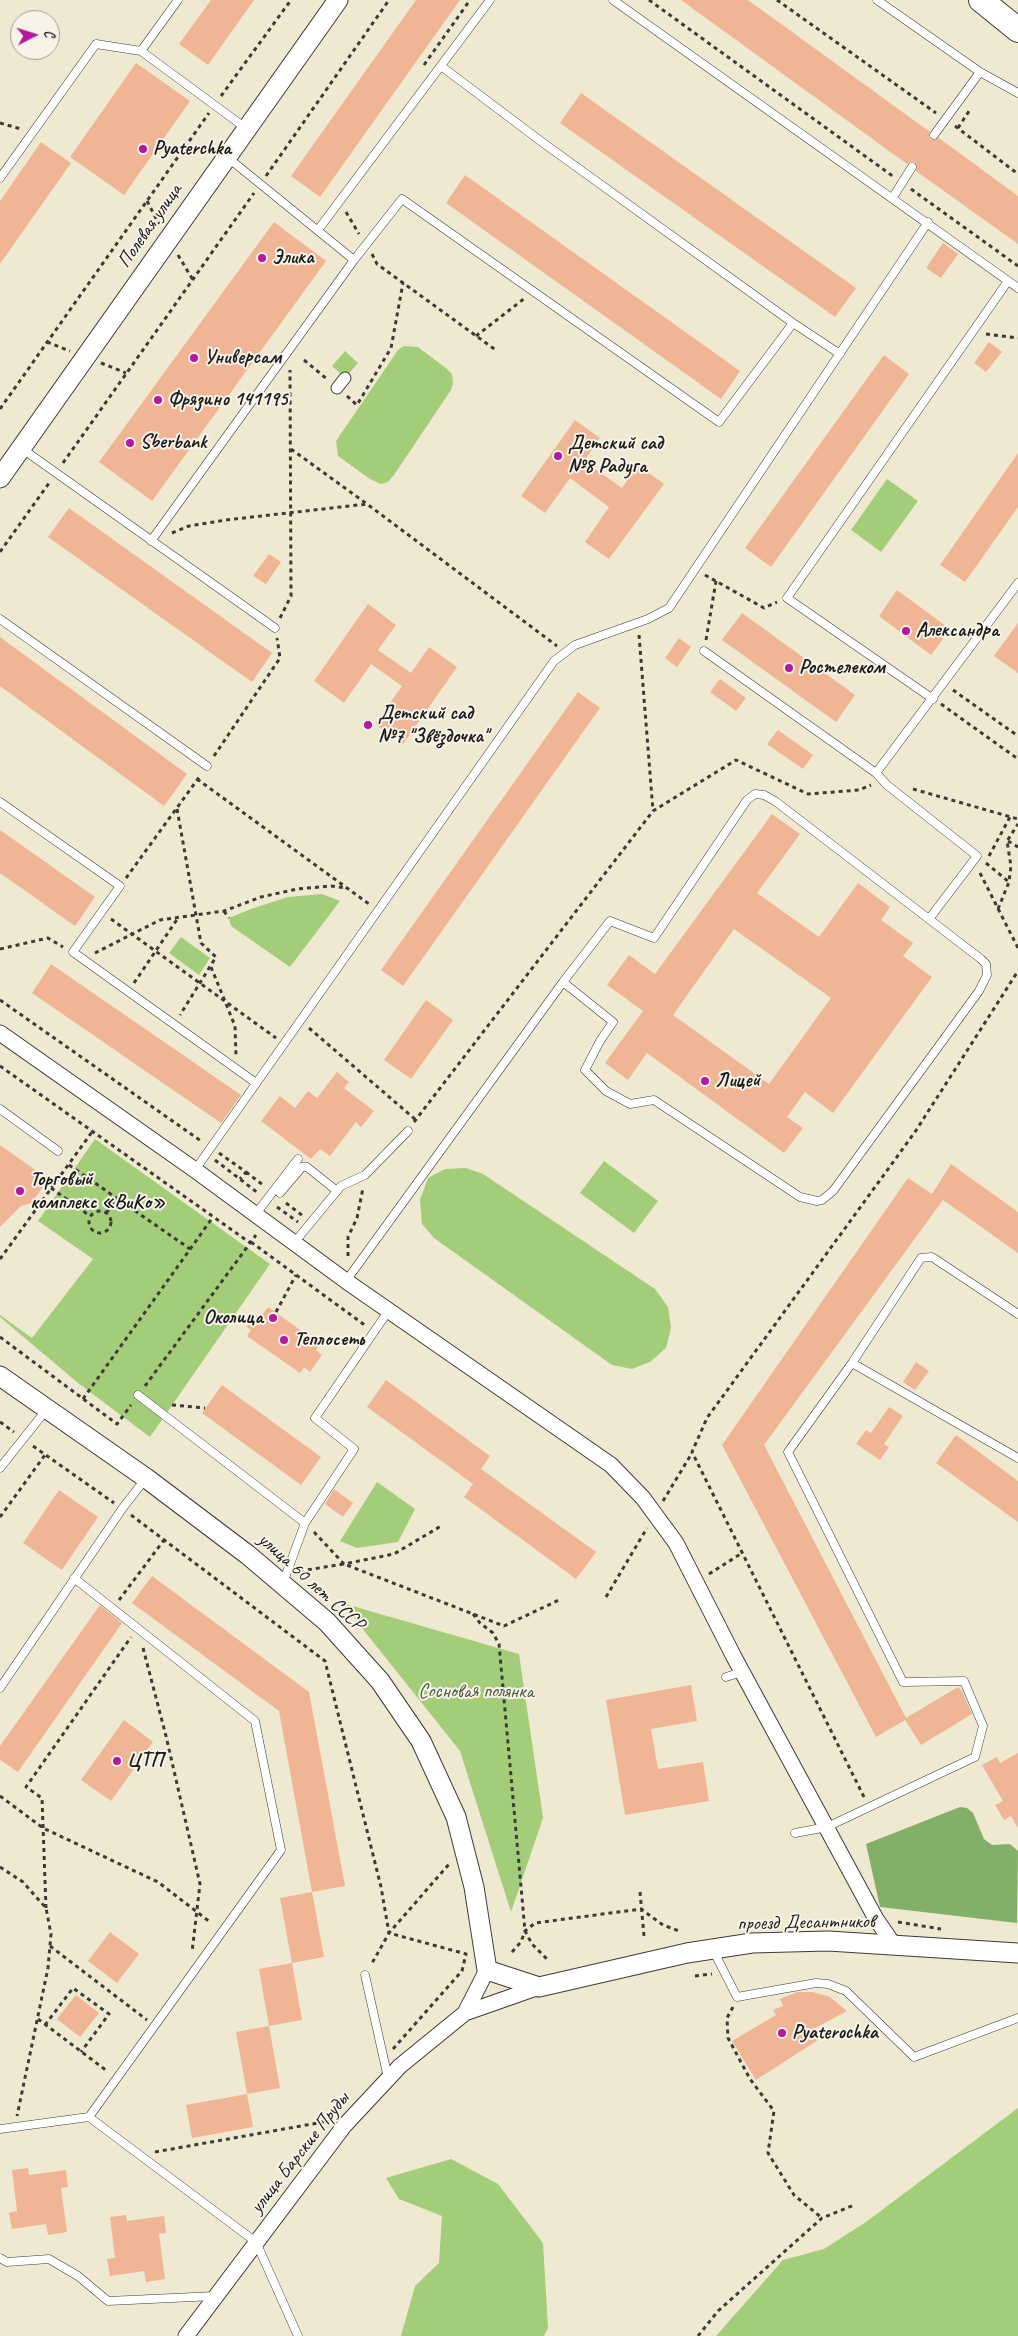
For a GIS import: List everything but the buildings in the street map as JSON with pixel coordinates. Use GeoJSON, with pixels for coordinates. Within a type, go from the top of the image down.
{"type":"FeatureCollection","features":[{"type":"Feature","properties":{"kind":"main road"},"geometry":{"type":"LineString","coordinates":[[981,0],[1018,30]]}},
{"type":"Feature","properties":{"kind":"street","name":"Полевая улица"},"geometry":{"type":"LineString","coordinates":[[0,478],[338,0]]}},
{"type":"Feature","properties":{"kind":"street"},"geometry":{"type":"LineString","coordinates":[[337,388],[345,378]]}},
{"type":"Feature","properties":{"kind":"street"},"geometry":{"type":"LineString","coordinates":[[0,1032],[195,1170],[294,1243],[350,1276],[389,1310],[611,1465],[643,1498],[676,1543],[742,1672],[876,1919],[894,1945]]}},
{"type":"Feature","properties":{"kind":"street","name":"улица 60 лет СССР"},"geometry":{"type":"LineString","coordinates":[[0,1376],[146,1478],[248,1555],[284,1578],[380,1681],[421,1741],[456,1817],[474,1886],[488,1970]]}},
{"type":"Feature","properties":{"kind":"street","name":"проезд Десантников"},"geometry":{"type":"LineString","coordinates":[[539,1987],[606,1970],[752,1943],[828,1942],[1018,1953]]}},
{"type":"Feature","properties":{"kind":"street"},"geometry":{"type":"LineString","coordinates":[[465,2013],[488,1970],[539,1987]]}},
{"type":"Feature","properties":{"kind":"street"},"geometry":{"type":"LineString","coordinates":[[465,2013],[539,1987]]}},
{"type":"Feature","properties":{"kind":"street","name":"улица Барские Пруды"},"geometry":{"type":"LineString","coordinates":[[186,2336],[344,2126],[400,2066],[465,2013]]}},
{"type":"Feature","properties":{"kind":"lane"},"geometry":{"type":"LineString","coordinates":[[141,52],[178,0]]}},
{"type":"Feature","properties":{"kind":"lane"},"geometry":{"type":"LineString","coordinates":[[318,230],[490,0]]}},
{"type":"Feature","properties":{"kind":"lane"},"geometry":{"type":"LineString","coordinates":[[613,0],[928,222],[1018,288]]}},
{"type":"Feature","properties":{"kind":"lane"},"geometry":{"type":"LineString","coordinates":[[877,0],[980,72],[1018,93]]}},
{"type":"Feature","properties":{"kind":"lane"},"geometry":{"type":"LineString","coordinates":[[0,178],[96,44],[141,52],[247,129]]}},
{"type":"Feature","properties":{"kind":"lane"},"geometry":{"type":"LineString","coordinates":[[441,66],[546,145],[793,323],[840,354]]}},
{"type":"Feature","properties":{"kind":"lane"},"geometry":{"type":"LineString","coordinates":[[934,135],[980,72]]}},
{"type":"Feature","properties":{"kind":"lane"},"geometry":{"type":"LineString","coordinates":[[227,157],[354,260]]}},
{"type":"Feature","properties":{"kind":"lane"},"geometry":{"type":"LineString","coordinates":[[893,198],[912,167]]}},
{"type":"Feature","properties":{"kind":"lane"},"geometry":{"type":"LineString","coordinates":[[151,541],[354,260],[402,199],[719,422],[793,323]]}},
{"type":"Feature","properties":{"kind":"lane"},"geometry":{"type":"LineString","coordinates":[[195,1170],[554,660],[575,644],[638,623],[669,608],[928,222]]}},
{"type":"Feature","properties":{"kind":"lane"},"geometry":{"type":"LineString","coordinates":[[933,699],[787,598],[1008,280]]}},
{"type":"Feature","properties":{"kind":"lane"},"geometry":{"type":"LineString","coordinates":[[21,448],[275,628]]}},
{"type":"Feature","properties":{"kind":"lane"},"geometry":{"type":"LineString","coordinates":[[876,773],[1017,588]]}},
{"type":"Feature","properties":{"kind":"lane"},"geometry":{"type":"LineString","coordinates":[[0,619],[207,766]]}},
{"type":"Feature","properties":{"kind":"lane"},"geometry":{"type":"LineString","coordinates":[[704,651],[876,773],[883,781],[977,856],[929,919]]}},
{"type":"Feature","properties":{"kind":"lane"},"geometry":{"type":"LineString","coordinates":[[350,1276],[564,982],[610,921],[654,938],[747,800],[755,794],[764,795],[775,801],[929,919],[986,964],[988,975],[985,982],[832,1191],[822,1200],[809,1200],[800,1197],[654,1100],[630,1104],[606,1091],[585,1070],[600,1041],[614,1022],[564,982]]}},
{"type":"Feature","properties":{"kind":"lane"},"geometry":{"type":"LineString","coordinates":[[0,802],[120,886],[73,952],[256,1083]]}},
{"type":"Feature","properties":{"kind":"lane"},"geometry":{"type":"LineString","coordinates":[[0,1109],[58,1151]]}},
{"type":"Feature","properties":{"kind":"lane"},"geometry":{"type":"LineString","coordinates":[[294,1243],[341,1186],[365,1175],[408,1131]]}},
{"type":"Feature","properties":{"kind":"lane"},"geometry":{"type":"LineString","coordinates":[[260,1218],[298,1159]]}},
{"type":"Feature","properties":{"kind":"lane"},"geometry":{"type":"LineString","coordinates":[[280,1193],[296,1173],[306,1167],[337,1191]]}},
{"type":"Feature","properties":{"kind":"lane"},"geometry":{"type":"LineString","coordinates":[[795,1833],[827,1827],[975,1757],[983,1726],[964,1681],[903,1682],[788,1452],[852,1363],[921,1258],[932,1257],[1018,1314]]}},
{"type":"Feature","properties":{"kind":"lane"},"geometry":{"type":"LineString","coordinates":[[284,1578],[305,1523],[354,1449],[315,1418],[389,1310]]}},
{"type":"Feature","properties":{"kind":"lane"},"geometry":{"type":"LineString","coordinates":[[852,1363],[1018,1458]]}},
{"type":"Feature","properties":{"kind":"lane"},"geometry":{"type":"LineString","coordinates":[[138,1395],[305,1523]]}},
{"type":"Feature","properties":{"kind":"lane"},"geometry":{"type":"LineString","coordinates":[[0,1468],[47,1409]]}},
{"type":"Feature","properties":{"kind":"lane"},"geometry":{"type":"LineString","coordinates":[[0,1688],[74,1578],[146,1478]]}},
{"type":"Feature","properties":{"kind":"lane"},"geometry":{"type":"LineString","coordinates":[[74,1578],[255,1722],[280,1850],[89,2117]]}},
{"type":"Feature","properties":{"kind":"lane"},"geometry":{"type":"LineString","coordinates":[[726,1677],[742,1672]]}},
{"type":"Feature","properties":{"kind":"lane"},"geometry":{"type":"LineString","coordinates":[[713,1949],[737,1997],[816,1983],[828,1984],[846,1991],[914,2057],[1018,2018]]}},
{"type":"Feature","properties":{"kind":"lane"},"geometry":{"type":"LineString","coordinates":[[365,1975],[388,2079]]}},
{"type":"Feature","properties":{"kind":"lane"},"geometry":{"type":"LineString","coordinates":[[0,2129],[89,2117],[256,2242],[298,2336]]}},
{"type":"Feature","properties":{"kind":"lane"},"geometry":{"type":"LineString","coordinates":[[0,2258],[7,2262],[49,2260],[78,2276],[108,2301],[215,2296]]}},
{"type":"Feature","properties":{"kind":"path"},"geometry":{"type":"LineString","coordinates":[[0,409],[291,0]]}},
{"type":"Feature","properties":{"kind":"path"},"geometry":{"type":"LineString","coordinates":[[0,552],[389,0]]}},
{"type":"Feature","properties":{"kind":"path"},"geometry":{"type":"LineString","coordinates":[[649,0],[1018,266]]}},
{"type":"Feature","properties":{"kind":"path"},"geometry":{"type":"LineString","coordinates":[[777,0],[946,120],[1018,174]]}},
{"type":"Feature","properties":{"kind":"path"},"geometry":{"type":"LineString","coordinates":[[0,123],[33,133]]}},
{"type":"Feature","properties":{"kind":"path"},"geometry":{"type":"LineString","coordinates":[[377,264],[497,351]]}},
{"type":"Feature","properties":{"kind":"path"},"geometry":{"type":"LineString","coordinates":[[357,406],[392,348],[404,283]]}},
{"type":"Feature","properties":{"kind":"path"},"geometry":{"type":"LineString","coordinates":[[476,336],[533,291]]}},
{"type":"Feature","properties":{"kind":"path"},"geometry":{"type":"LineString","coordinates":[[972,332],[1018,338]]}},
{"type":"Feature","properties":{"kind":"path"},"geometry":{"type":"LineString","coordinates":[[120,886],[207,766],[280,658],[275,628],[291,596],[290,349]]}},
{"type":"Feature","properties":{"kind":"path"},"geometry":{"type":"LineString","coordinates":[[290,449],[565,652]]}},
{"type":"Feature","properties":{"kind":"path"},"geometry":{"type":"LineString","coordinates":[[151,541],[189,526],[292,511],[367,504]]}},
{"type":"Feature","properties":{"kind":"path"},"geometry":{"type":"LineString","coordinates":[[695,570],[764,608],[787,598]]}},
{"type":"Feature","properties":{"kind":"path"},"geometry":{"type":"LineString","coordinates":[[704,651],[716,581]]}},
{"type":"Feature","properties":{"kind":"path"},"geometry":{"type":"LineString","coordinates":[[638,623],[653,811]]}},
{"type":"Feature","properties":{"kind":"path"},"geometry":{"type":"LineString","coordinates":[[951,688],[1018,736]]}},
{"type":"Feature","properties":{"kind":"path"},"geometry":{"type":"LineString","coordinates":[[933,699],[1018,759]]}},
{"type":"Feature","properties":{"kind":"path"},"geometry":{"type":"LineString","coordinates":[[197,780],[378,911]]}},
{"type":"Feature","properties":{"kind":"path"},"geometry":{"type":"LineString","coordinates":[[883,781],[1018,820]]}},
{"type":"Feature","properties":{"kind":"path"},"geometry":{"type":"LineString","coordinates":[[174,1024],[216,957],[201,944],[177,808]]}},
{"type":"Feature","properties":{"kind":"path"},"geometry":{"type":"LineString","coordinates":[[1010,817],[979,874],[1018,948]]}},
{"type":"Feature","properties":{"kind":"path"},"geometry":{"type":"LineString","coordinates":[[998,909],[1009,882],[1011,866],[1007,841],[1018,824]]}},
{"type":"Feature","properties":{"kind":"path"},"geometry":{"type":"LineString","coordinates":[[1007,841],[1018,847]]}},
{"type":"Feature","properties":{"kind":"path"},"geometry":{"type":"LineString","coordinates":[[986,862],[1009,882]]}},
{"type":"Feature","properties":{"kind":"path"},"geometry":{"type":"LineString","coordinates":[[0,949],[48,938],[73,952],[91,955],[160,920],[224,911],[260,897],[297,889],[331,886],[347,888]]}},
{"type":"Feature","properties":{"kind":"path"},"geometry":{"type":"LineString","coordinates":[[224,911],[229,918]]}},
{"type":"Feature","properties":{"kind":"path"},"geometry":{"type":"LineString","coordinates":[[101,912],[284,1044]]}},
{"type":"Feature","properties":{"kind":"path"},"geometry":{"type":"LineString","coordinates":[[128,992],[178,918]]}},
{"type":"Feature","properties":{"kind":"path"},"geometry":{"type":"LineString","coordinates":[[210,967],[235,1026],[237,1051],[233,1067]]}},
{"type":"Feature","properties":{"kind":"path"},"geometry":{"type":"LineString","coordinates":[[914,1132],[1018,971]]}},
{"type":"Feature","properties":{"kind":"path"},"geometry":{"type":"LineString","coordinates":[[0,1000],[246,1172],[240,1180]]}},
{"type":"Feature","properties":{"kind":"path"},"geometry":{"type":"LineString","coordinates":[[301,1021],[416,1120]]}},
{"type":"Feature","properties":{"kind":"path"},"geometry":{"type":"LineString","coordinates":[[0,1066],[374,1332]]}},
{"type":"Feature","properties":{"kind":"path"},"geometry":{"type":"LineString","coordinates":[[0,1259],[92,1132]]}},
{"type":"Feature","properties":{"kind":"path"},"geometry":{"type":"LineString","coordinates":[[69,1165],[190,1249]]}},
{"type":"Feature","properties":{"kind":"path"},"geometry":{"type":"LineString","coordinates":[[350,1276],[348,1237],[357,1218],[365,1175]]}},
{"type":"Feature","properties":{"kind":"path"},"geometry":{"type":"LineString","coordinates":[[51,1188],[90,1216]]}},
{"type":"Feature","properties":{"kind":"path"},"geometry":{"type":"LineString","coordinates":[[107,1212],[116,1198]]}},
{"type":"Feature","properties":{"kind":"path"},"geometry":{"type":"LineString","coordinates":[[98,1210],[107,1212],[112,1220],[110,1229],[102,1234],[93,1232],[88,1224],[90,1216],[98,1210]]}},
{"type":"Feature","properties":{"kind":"path"},"geometry":{"type":"LineString","coordinates":[[83,1400],[213,1216]]}},
{"type":"Feature","properties":{"kind":"path"},"geometry":{"type":"LineString","coordinates":[[0,1337],[116,1424],[250,1242],[260,1218]]}},
{"type":"Feature","properties":{"kind":"path"},"geometry":{"type":"LineString","coordinates":[[276,1312],[296,1275]]}},
{"type":"Feature","properties":{"kind":"path"},"geometry":{"type":"LineString","coordinates":[[149,1404],[205,1408]]}},
{"type":"Feature","properties":{"kind":"path"},"geometry":{"type":"LineString","coordinates":[[0,1422],[122,1509],[325,1661],[380,1887],[389,1933]]}},
{"type":"Feature","properties":{"kind":"path"},"geometry":{"type":"LineString","coordinates":[[0,1517],[45,1455]]}},
{"type":"Feature","properties":{"kind":"path"},"geometry":{"type":"LineString","coordinates":[[305,1523],[344,1564],[504,1626],[559,1600]]}},
{"type":"Feature","properties":{"kind":"path"},"geometry":{"type":"LineString","coordinates":[[284,1578],[394,1554],[441,1526]]}},
{"type":"Feature","properties":{"kind":"path"},"geometry":{"type":"LineString","coordinates":[[113,1608],[164,1540]]}},
{"type":"Feature","properties":{"kind":"path"},"geometry":{"type":"LineString","coordinates":[[696,1582],[742,1553]]}},
{"type":"Feature","properties":{"kind":"path"},"geometry":{"type":"LineString","coordinates":[[473,1614],[480,1623],[493,1633],[499,1644],[525,1932],[532,1944],[548,1960]]}},
{"type":"Feature","properties":{"kind":"path"},"geometry":{"type":"LineString","coordinates":[[14,2127],[48,1968],[51,1934],[46,1908],[42,1798],[26,1787],[137,1628]]}},
{"type":"Feature","properties":{"kind":"path"},"geometry":{"type":"LineString","coordinates":[[137,1628],[166,1736],[200,1884],[190,1976]]}},
{"type":"Feature","properties":{"kind":"path"},"geometry":{"type":"LineString","coordinates":[[0,1796],[43,1828],[158,1882],[210,1922]]}},
{"type":"Feature","properties":{"kind":"path"},"geometry":{"type":"LineString","coordinates":[[365,1975],[389,1933],[464,1847]]}},
{"type":"Feature","properties":{"kind":"path"},"geometry":{"type":"LineString","coordinates":[[0,1866],[23,1882],[46,1908]]}},
{"type":"Feature","properties":{"kind":"path"},"geometry":{"type":"LineString","coordinates":[[640,1892],[644,1936]]}},
{"type":"Feature","properties":{"kind":"path"},"geometry":{"type":"LineString","coordinates":[[512,1952],[521,1942],[525,1932],[535,1923],[641,1909],[663,1925],[679,1931]]}},
{"type":"Feature","properties":{"kind":"path"},"geometry":{"type":"LineString","coordinates":[[389,1933],[466,1954]]}},
{"type":"Feature","properties":{"kind":"path"},"geometry":{"type":"LineString","coordinates":[[50,1946],[154,2026]]}},
{"type":"Feature","properties":{"kind":"path"},"geometry":{"type":"LineString","coordinates":[[45,2025],[73,1988],[109,2014],[81,2052]]}},
{"type":"Feature","properties":{"kind":"path"},"geometry":{"type":"LineString","coordinates":[[737,1997],[727,2018],[728,2038],[750,2079],[774,2110],[768,2153],[794,2195],[822,2218]]}},
{"type":"Feature","properties":{"kind":"path"},"geometry":{"type":"LineString","coordinates":[[38,2019],[117,2078]]}},
{"type":"Feature","properties":{"kind":"path"},"geometry":{"type":"LineString","coordinates":[[139,2155],[332,2120]]}},
{"type":"Feature","properties":{"kind":"path"},"geometry":{"type":"LineString","coordinates":[[698,2336],[718,2311],[822,2218],[854,2205]]}},
{"type":"Feature","properties":{"kind":"green space"},"geometry":{"type":"Polygon","coordinates":[[[404,346],[418,347],[452,374],[453,383],[451,390],[394,475],[388,482],[381,484],[370,479],[338,456],[336,441],[398,350],[404,346]]]}},
{"type":"Feature","properties":{"kind":"green space"},"geometry":{"type":"Polygon","coordinates":[[[345,351],[358,363],[345,378],[332,366],[345,351]]]}},
{"type":"Feature","properties":{"kind":"green space"},"geometry":{"type":"Polygon","coordinates":[[[887,479],[918,501],[881,552],[851,530],[887,479]]]}},
{"type":"Feature","properties":{"kind":"green space"},"geometry":{"type":"Polygon","coordinates":[[[322,894],[340,901],[290,967],[231,926],[229,918],[251,909],[288,897],[322,894]]]}},
{"type":"Feature","properties":{"kind":"green space"},"geometry":{"type":"Polygon","coordinates":[[[181,937],[210,958],[199,975],[169,953],[181,937]]]}},
{"type":"Feature","properties":{"kind":"green space"},"geometry":{"type":"Polygon","coordinates":[[[95,1139],[270,1264],[150,1437],[78,1383],[0,1317],[0,1315],[32,1338],[93,1259],[38,1221],[95,1139]]]}},
{"type":"Feature","properties":{"kind":"green space"},"geometry":{"type":"Polygon","coordinates":[[[604,1161],[658,1201],[634,1233],[580,1193],[604,1161]]]}},
{"type":"Feature","properties":{"kind":"green space"},"geometry":{"type":"Polygon","coordinates":[[[466,1168],[483,1174],[655,1289],[668,1307],[671,1328],[666,1348],[650,1362],[632,1369],[612,1365],[434,1238],[422,1224],[420,1200],[428,1178],[445,1169],[466,1168]]]}},
{"type":"Feature","properties":{"kind":"green space"},"geometry":{"type":"Polygon","coordinates":[[[377,1482],[415,1509],[398,1542],[357,1548],[340,1541],[377,1482]]]}},
{"type":"Feature","properties":{"kind":"green space","name":"Сосновая полянка"},"geometry":{"type":"Polygon","coordinates":[[[342,1603],[519,1654],[543,1818],[511,1912],[460,1751],[342,1603]]]}},
{"type":"Feature","properties":{"kind":"green space"},"geometry":{"type":"Polygon","coordinates":[[[960,1807],[967,1808],[973,1813],[984,1839],[992,1845],[1010,1844],[1018,1851],[1017,1923],[880,1907],[866,1844],[960,1807]]]}},
{"type":"Feature","properties":{"kind":"green space"},"geometry":{"type":"Polygon","coordinates":[[[1018,2108],[1018,2336],[716,2336],[783,2260],[824,2249],[866,2222],[1018,2108]]]}},
{"type":"Feature","properties":{"kind":"green space"},"geometry":{"type":"Polygon","coordinates":[[[451,2159],[498,2184],[543,2243],[548,2328],[544,2336],[401,2336],[415,2286],[439,2263],[442,2216],[399,2199],[386,2178],[451,2159]]]}},
{"type":"Feature","properties":{"kind":"place","name":"Pyaterchka"},"geometry":{"type":"Point","coordinates":[143,149]}},
{"type":"Feature","properties":{"kind":"place","name":"Элика"},"geometry":{"type":"Point","coordinates":[262,258]}},
{"type":"Feature","properties":{"kind":"place","name":"Универсам"},"geometry":{"type":"Point","coordinates":[194,358]}},
{"type":"Feature","properties":{"kind":"place","name":"Фрязино 141195"},"geometry":{"type":"Point","coordinates":[158,400]}},
{"type":"Feature","properties":{"kind":"place","name":"Sberbank"},"geometry":{"type":"Point","coordinates":[130,443]}},
{"type":"Feature","properties":{"kind":"place","name":"Детский сад №8 Радуга"},"geometry":{"type":"Point","coordinates":[558,456]}},
{"type":"Feature","properties":{"kind":"place","name":"Александра"},"geometry":{"type":"Point","coordinates":[906,631]}},
{"type":"Feature","properties":{"kind":"place","name":"Ростелеком"},"geometry":{"type":"Point","coordinates":[789,668]}},
{"type":"Feature","properties":{"kind":"place","name":"Детский сад №7 \"Звёздочка\""},"geometry":{"type":"Point","coordinates":[368,725]}},
{"type":"Feature","properties":{"kind":"place","name":"Лицей"},"geometry":{"type":"Point","coordinates":[705,1081]}},
{"type":"Feature","properties":{"kind":"place","name":"Торговый комплекс «ВиКо»"},"geometry":{"type":"Point","coordinates":[20,1191]}},
{"type":"Feature","properties":{"kind":"place","name":"Околица"},"geometry":{"type":"Point","coordinates":[273,1318]}},
{"type":"Feature","properties":{"kind":"place","name":"Теплосеть"},"geometry":{"type":"Point","coordinates":[284,1340]}},
{"type":"Feature","properties":{"kind":"place","name":"ЦТП"},"geometry":{"type":"Point","coordinates":[117,1761]}},
{"type":"Feature","properties":{"kind":"place","name":"Pyaterochka"},"geometry":{"type":"Point","coordinates":[782,2033]}}]}
